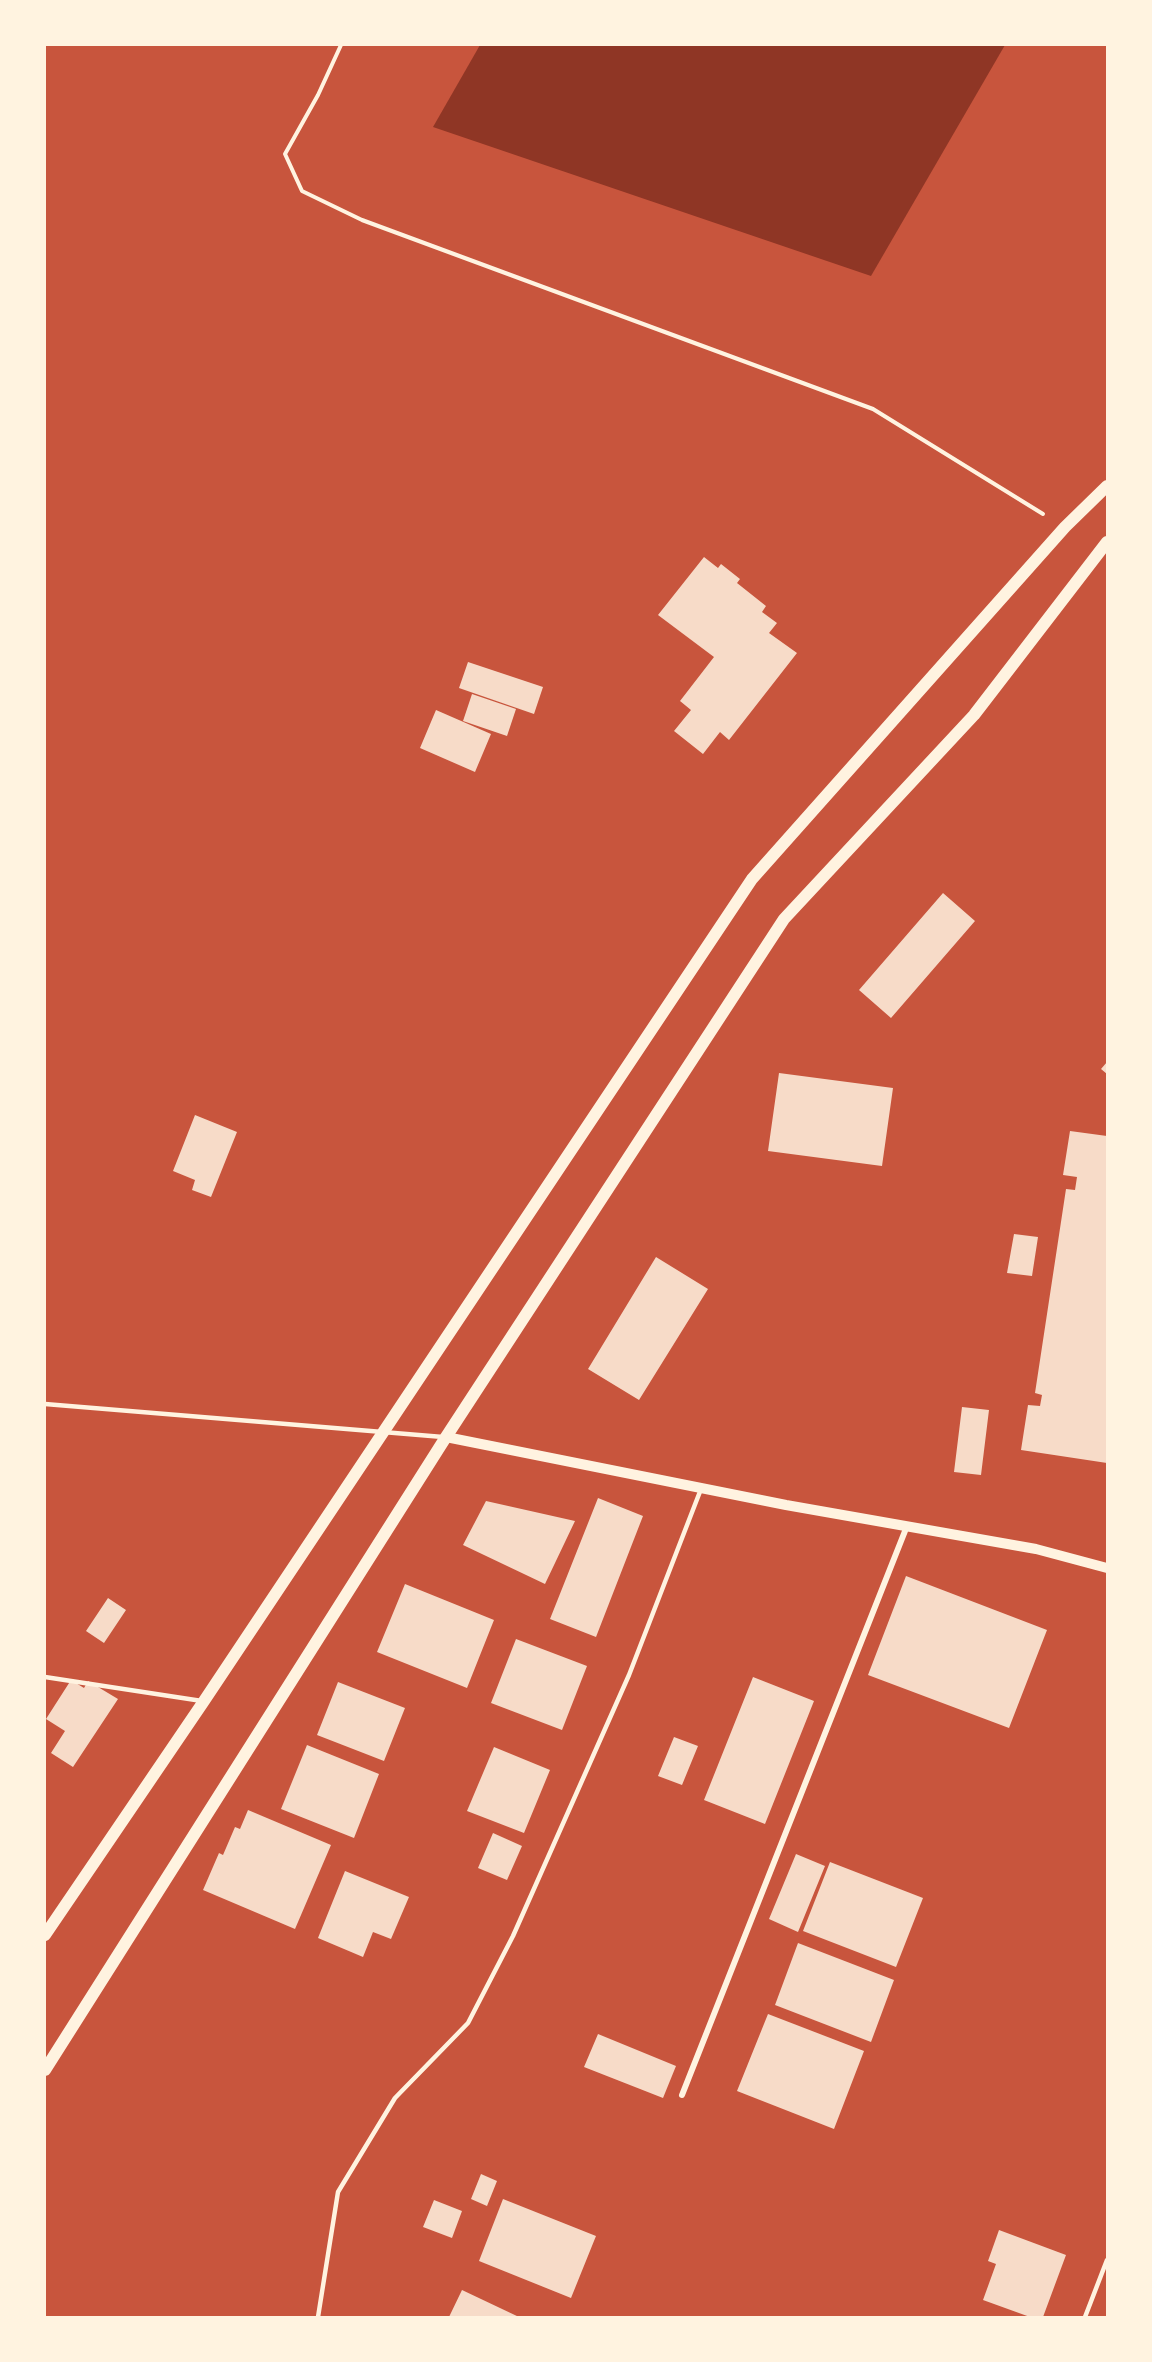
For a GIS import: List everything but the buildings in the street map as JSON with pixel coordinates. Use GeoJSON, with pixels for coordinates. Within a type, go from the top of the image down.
{"type":"FeatureCollection","features":[{"type":"Feature","properties":{"kind":"main road"},"geometry":{"type":"LineString","coordinates":[[45,1935],[204,1701],[752,879],[1065,527],[1107,486]]}},
{"type":"Feature","properties":{"kind":"main road"},"geometry":{"type":"LineString","coordinates":[[45,2070],[446,1437],[784,919],[974,715],[1107,542]]}},
{"type":"Feature","properties":{"kind":"street"},"geometry":{"type":"LineString","coordinates":[[446,1437],[702,1486],[786,1505],[1036,1549],[1107,1568]]}},
{"type":"Feature","properties":{"kind":"street"},"geometry":{"type":"LineString","coordinates":[[682,2095],[907,1526]]}},
{"type":"Feature","properties":{"kind":"lane"},"geometry":{"type":"LineString","coordinates":[[45,1404],[446,1437]]}},
{"type":"Feature","properties":{"kind":"lane"},"geometry":{"type":"LineString","coordinates":[[318,2317],[338,2192],[395,2098],[468,2023],[513,1936],[628,1675],[702,1486]]}},
{"type":"Feature","properties":{"kind":"lane"},"geometry":{"type":"LineString","coordinates":[[45,1677],[204,1701]]}},
{"type":"Feature","properties":{"kind":"lane"},"geometry":{"type":"LineString","coordinates":[[1085,2317],[1107,2260]]}},
{"type":"Feature","properties":{"kind":"path"},"geometry":{"type":"LineString","coordinates":[[341,45],[318,95],[285,154],[302,191],[362,220],[873,409],[1065,527]]}},
{"type":"Feature","properties":{"kind":"shaded area"},"geometry":{"type":"Polygon","coordinates":[[[480,45],[1005,45],[871,276],[433,127],[480,45]]]}}]}
